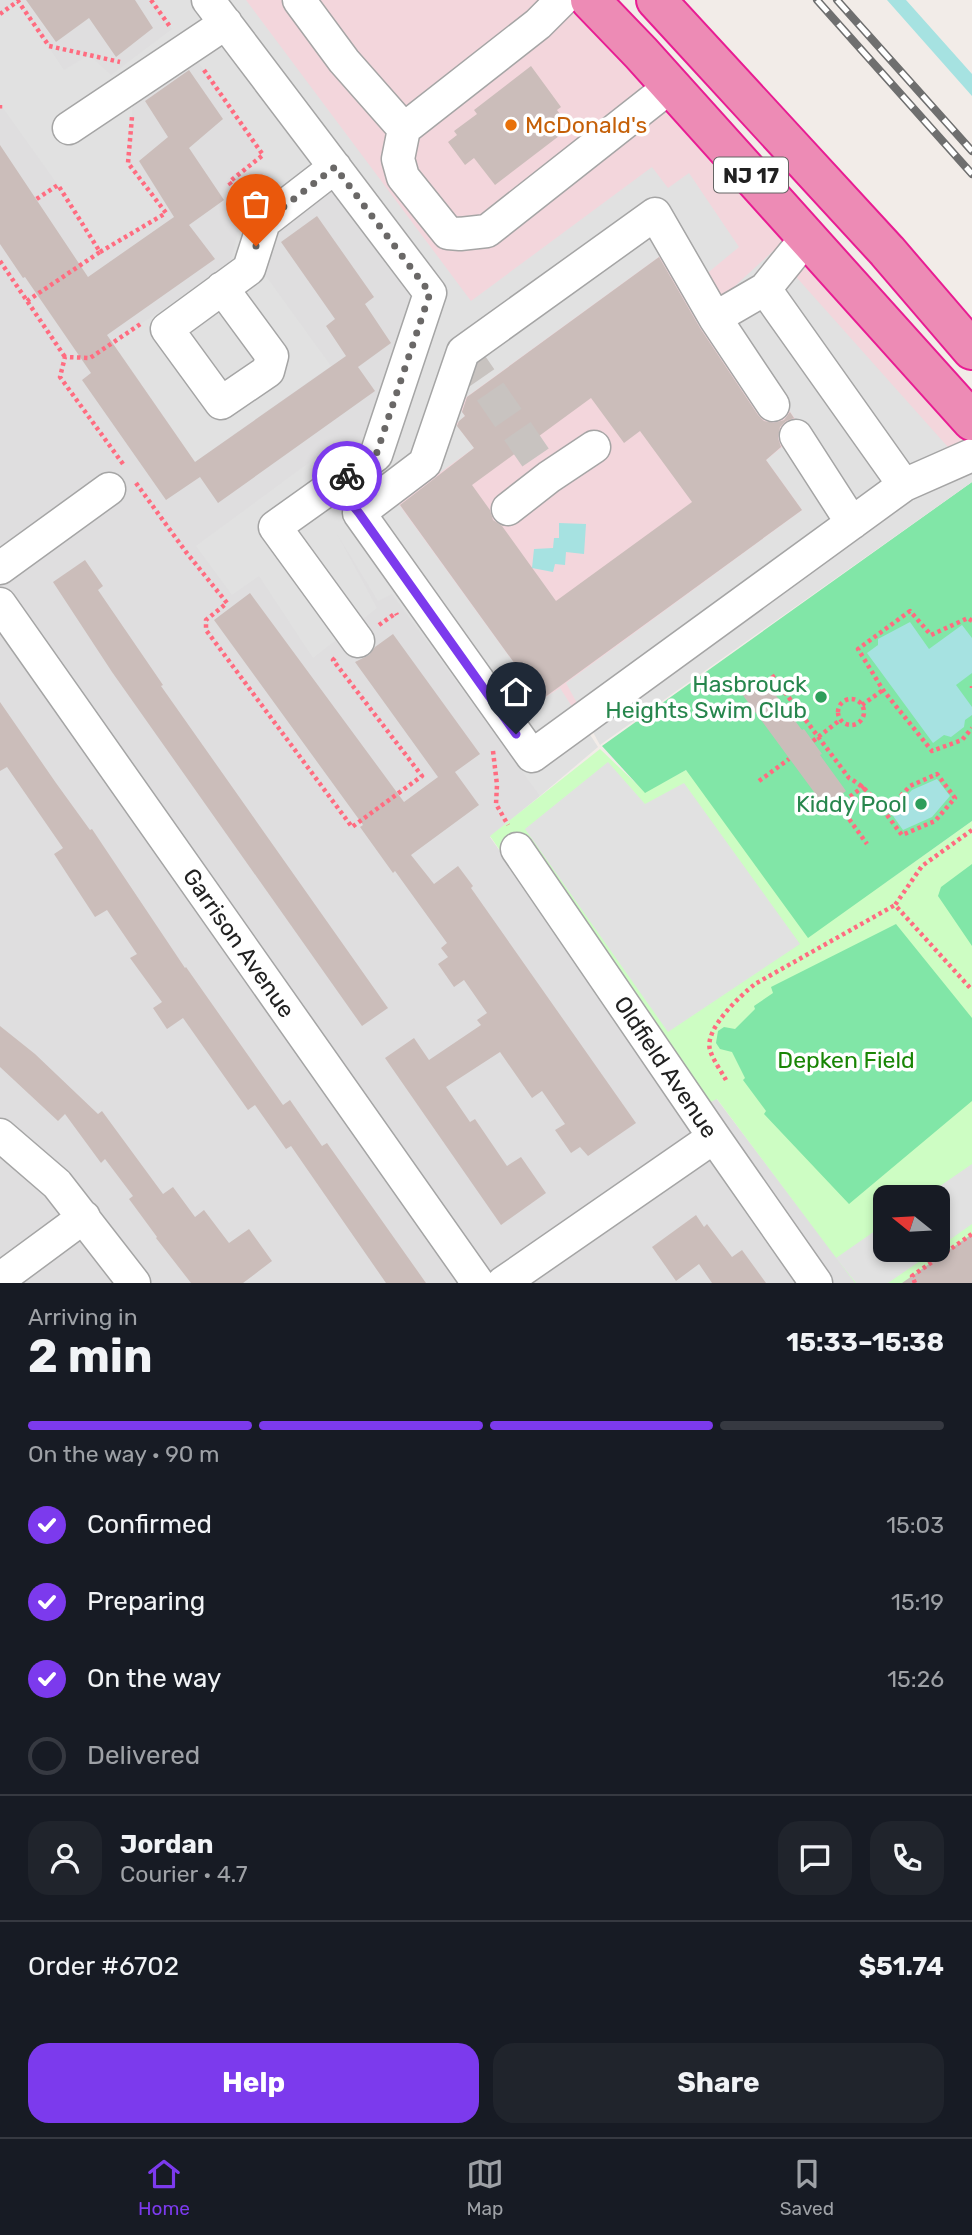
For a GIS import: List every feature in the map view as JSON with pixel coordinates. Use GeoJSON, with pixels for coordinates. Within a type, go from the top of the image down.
{"type":"FeatureCollection","features":[{"type":"Feature","properties":{"kind":"highway","name":"NJ 17"},"geometry":{"type":"LineString","coordinates":[[590,0],[671,86],[972,421]]}},
{"type":"Feature","properties":{"kind":"highway","name":"NJ 17"},"geometry":{"type":"LineString","coordinates":[[656,0],[887,251],[972,350]]}},
{"type":"Feature","properties":{"kind":"street"},"geometry":{"type":"LineString","coordinates":[[299,0],[344,61],[404,129]]}},
{"type":"Feature","properties":{"kind":"street"},"geometry":{"type":"LineString","coordinates":[[562,0],[538,24],[404,129],[398,159],[403,177],[448,233],[487,231],[671,86]]}},
{"type":"Feature","properties":{"kind":"street"},"geometry":{"type":"LineString","coordinates":[[69,128],[217,12],[430,293],[376,455],[275,527],[358,641]]}},
{"type":"Feature","properties":{"kind":"street"},"geometry":{"type":"LineString","coordinates":[[222,288],[249,269],[264,222],[335,167]]}},
{"type":"Feature","properties":{"kind":"street"},"geometry":{"type":"LineString","coordinates":[[359,513],[425,463],[463,352],[655,214],[715,318],[773,405]]}},
{"type":"Feature","properties":{"kind":"street"},"geometry":{"type":"LineString","coordinates":[[715,318],[765,289],[807,237]]}},
{"type":"Feature","properties":{"kind":"street"},"geometry":{"type":"LineString","coordinates":[[765,289],[904,485]]}},
{"type":"Feature","properties":{"kind":"street"},"geometry":{"type":"LineString","coordinates":[[796,436],[852,523]]}},
{"type":"Feature","properties":{"kind":"street"},"geometry":{"type":"LineString","coordinates":[[508,509],[594,447]]}},
{"type":"Feature","properties":{"kind":"street"},"geometry":{"type":"LineString","coordinates":[[335,484],[359,513],[532,756],[904,485],[972,455]]}},
{"type":"Feature","properties":{"kind":"street"},"geometry":{"type":"LineString","coordinates":[[0,568],[121,476]]}},
{"type":"Feature","properties":{"kind":"street","name":"Garrison Avenue"},"geometry":{"type":"LineString","coordinates":[[0,604],[478,1283]]}},
{"type":"Feature","properties":{"kind":"street","name":"Oldfield Avenue"},"geometry":{"type":"LineString","coordinates":[[517,849],[816,1283]]}},
{"type":"Feature","properties":{"kind":"street"},"geometry":{"type":"LineString","coordinates":[[0,1135],[57,1184],[134,1283]]}},
{"type":"Feature","properties":{"kind":"street"},"geometry":{"type":"LineString","coordinates":[[503,1283],[714,1137]]}},
{"type":"Feature","properties":{"kind":"street"},"geometry":{"type":"LineString","coordinates":[[0,1279],[84,1217]]}},
{"type":"Feature","properties":{"kind":"path"},"geometry":{"type":"LineString","coordinates":[[151,0],[172,29],[163,36]]}},
{"type":"Feature","properties":{"kind":"path"},"geometry":{"type":"LineString","coordinates":[[0,14],[18,1],[49,46],[125,63]]}},
{"type":"Feature","properties":{"kind":"path"},"geometry":{"type":"LineString","coordinates":[[201,66],[263,155],[229,182],[245,204]]}},
{"type":"Feature","properties":{"kind":"path"},"geometry":{"type":"LineString","coordinates":[[27,301],[100,252],[166,213],[128,163],[132,112]]}},
{"type":"Feature","properties":{"kind":"path"},"geometry":{"type":"LineString","coordinates":[[35,200],[58,185],[100,252]]}},
{"type":"Feature","properties":{"kind":"path"},"geometry":{"type":"LineString","coordinates":[[0,261],[65,357],[60,377],[121,476],[227,603],[206,620],[206,629],[352,827],[422,776],[333,660]]}},
{"type":"Feature","properties":{"kind":"path"},"geometry":{"type":"LineString","coordinates":[[65,357],[90,358],[145,322]]}},
{"type":"Feature","properties":{"kind":"path"},"geometry":{"type":"LineString","coordinates":[[972,621],[968,618],[931,635],[910,611],[858,649],[883,690],[932,751],[962,740],[972,728]]}},
{"type":"Feature","properties":{"kind":"path"},"geometry":{"type":"LineString","coordinates":[[358,641],[396,613],[404,624]]}},
{"type":"Feature","properties":{"kind":"path"},"geometry":{"type":"LineString","coordinates":[[772,675],[849,778],[864,786],[884,814],[902,835],[935,821],[954,798],[937,774],[910,786],[884,814]]}},
{"type":"Feature","properties":{"kind":"path"},"geometry":{"type":"LineString","coordinates":[[862,705],[883,690]]}},
{"type":"Feature","properties":{"kind":"path"},"geometry":{"type":"LineString","coordinates":[[853,699],[862,705],[864,715],[859,723],[848,725],[840,720],[837,710],[843,701],[853,699]]}},
{"type":"Feature","properties":{"kind":"path"},"geometry":{"type":"LineString","coordinates":[[813,741],[840,720]]}},
{"type":"Feature","properties":{"kind":"path"},"geometry":{"type":"LineString","coordinates":[[492,746],[497,809],[512,831],[517,849]]}},
{"type":"Feature","properties":{"kind":"path"},"geometry":{"type":"LineString","coordinates":[[759,781],[789,759]]}},
{"type":"Feature","properties":{"kind":"path"},"geometry":{"type":"LineString","coordinates":[[864,786],[839,804],[867,844]]}},
{"type":"Feature","properties":{"kind":"path"},"geometry":{"type":"LineString","coordinates":[[726,1080],[710,1051],[710,1044],[715,1028],[739,998],[755,984],[895,905],[922,866],[972,830]]}},
{"type":"Feature","properties":{"kind":"path"},"geometry":{"type":"LineString","coordinates":[[895,905],[972,990]]}},
{"type":"Feature","properties":{"kind":"path"},"geometry":{"type":"LineString","coordinates":[[915,1283],[912,1276],[972,1234]]}},
{"type":"Feature","properties":{"kind":"shaded area"},"geometry":{"type":"Polygon","coordinates":[[[0,0],[208,0],[430,293],[540,796],[490,837],[684,1114],[716,1098],[856,1283],[0,1283],[0,0]]]}},
{"type":"Feature","properties":{"kind":"shaded area"},"geometry":{"type":"Polygon","coordinates":[[[151,0],[246,0],[471,301],[652,167],[668,188],[689,173],[739,247],[704,276],[722,298],[773,251],[972,474],[972,482],[600,745],[566,683],[802,510],[766,460],[803,430],[781,399],[759,415],[696,320],[706,313],[663,254],[457,404],[465,416],[456,424],[474,448],[398,503],[541,700],[560,688],[598,747],[540,796],[392,594],[378,601],[337,534],[377,608],[313,658],[259,576],[232,595],[196,546],[341,439],[351,453],[361,446],[411,296],[331,185],[270,230],[260,268],[331,366],[195,462],[120,353],[102,350],[230,264],[245,204],[229,182],[263,155],[194,56],[133,100],[128,163],[166,213],[100,252],[58,185],[0,104],[0,14],[18,1],[64,70],[89,55],[111,75],[172,29],[151,0]]]}},
{"type":"Feature","properties":{"kind":"shaded area"},"geometry":{"type":"Polygon","coordinates":[[[208,0],[579,0],[972,423],[972,460],[532,756],[359,513],[430,293],[208,0]]]}},
{"type":"Feature","properties":{"kind":"shaded area"},"geometry":{"type":"Polygon","coordinates":[[[608,762],[645,804],[684,783],[800,944],[668,1032],[525,829],[608,762]]]}},
{"type":"Feature","properties":{"kind":"shaded area"},"geometry":{"type":"Polygon","coordinates":[[[972,1164],[972,1224],[950,1240],[950,1185],[941,1185],[972,1164]]]}},
{"type":"Feature","properties":{"kind":"shaded area"},"geometry":{"type":"Polygon","coordinates":[[[873,1232],[873,1262],[919,1262],[888,1283],[856,1283],[836,1258],[873,1232]]]}},
{"type":"Feature","properties":{"kind":"green space","name":"Hasbrouck Heights Swim Club"},"geometry":{"type":"Polygon","coordinates":[[[972,482],[972,821],[808,938],[686,770],[645,793],[602,746],[972,482]]]}},
{"type":"Feature","properties":{"kind":"green space","name":"Depken Field"},"geometry":{"type":"Polygon","coordinates":[[[600,749],[645,792],[686,770],[882,885],[972,821],[972,1283],[855,1283],[717,1099],[683,1115],[490,836],[600,749]]]}},
{"type":"Feature","properties":{"kind":"green space"},"geometry":{"type":"Polygon","coordinates":[[[972,864],[972,946],[938,896],[941,887],[972,864]]]}},
{"type":"Feature","properties":{"kind":"green space"},"geometry":{"type":"Polygon","coordinates":[[[896,924],[972,1018],[972,1101],[849,1204],[764,1114],[766,1111],[743,1080],[745,1078],[732,1052],[720,1049],[716,1043],[718,1031],[724,1027],[735,1029],[755,1009],[754,1006],[773,993],[771,987],[896,924]]]}},
{"type":"Feature","properties":{"kind":"water"},"geometry":{"type":"Polygon","coordinates":[[[887,0],[906,0],[972,74],[972,96],[887,0]]]}},
{"type":"Feature","properties":{"kind":"water"},"geometry":{"type":"Polygon","coordinates":[[[559,523],[586,524],[584,554],[566,552],[565,565],[555,564],[553,572],[532,568],[534,549],[553,548],[554,538],[559,538],[559,523]]]}},
{"type":"Feature","properties":{"kind":"water"},"geometry":{"type":"Polygon","coordinates":[[[910,622],[929,649],[962,625],[972,638],[972,673],[956,685],[972,707],[972,715],[965,720],[964,727],[951,737],[944,735],[933,743],[867,653],[878,645],[878,639],[910,622]]]}},
{"type":"Feature","properties":{"kind":"water","name":"Kiddy Pool"},"geometry":{"type":"Polygon","coordinates":[[[937,779],[950,796],[932,817],[903,830],[891,813],[912,790],[937,779]]]}},
{"type":"Feature","properties":{"kind":"building"},"geometry":{"type":"Polygon","coordinates":[[[26,0],[135,0],[153,28],[116,57],[89,18],[56,42],[26,0]]]}},
{"type":"Feature","properties":{"kind":"building","name":"McDonald's"},"geometry":{"type":"Polygon","coordinates":[[[531,66],[561,107],[557,110],[565,121],[554,129],[559,136],[495,185],[474,158],[465,165],[448,142],[457,135],[454,131],[477,114],[474,110],[531,66]]]}},
{"type":"Feature","properties":{"kind":"building"},"geometry":{"type":"Polygon","coordinates":[[[189,70],[223,119],[189,148],[224,200],[189,225],[215,259],[107,335],[195,462],[346,356],[326,326],[335,319],[281,242],[317,216],[374,297],[365,304],[391,343],[358,367],[375,391],[218,503],[200,477],[166,500],[82,380],[91,373],[0,244],[0,145],[88,277],[174,217],[139,161],[168,137],[145,101],[189,70]]]}},
{"type":"Feature","properties":{"kind":"building"},"geometry":{"type":"Polygon","coordinates":[[[659,257],[700,328],[758,415],[764,421],[774,423],[784,420],[790,412],[794,418],[780,427],[778,438],[781,447],[766,460],[802,510],[541,700],[400,505],[474,448],[457,426],[465,416],[462,412],[467,397],[659,257]],[[591,398],[472,485],[490,510],[493,520],[502,526],[556,601],[692,502],[640,431],[624,443],[591,398]]]}},
{"type":"Feature","properties":{"kind":"building"},"geometry":{"type":"Polygon","coordinates":[[[85,560],[103,586],[98,590],[163,685],[161,686],[388,1008],[362,1026],[112,672],[53,582],[85,560]]]}},
{"type":"Feature","properties":{"kind":"building"},"geometry":{"type":"Polygon","coordinates":[[[250,593],[404,802],[438,777],[355,662],[369,655],[393,634],[480,754],[455,772],[479,805],[411,855],[434,884],[458,866],[636,1123],[588,1156],[580,1147],[571,1153],[555,1130],[565,1124],[542,1091],[532,1098],[500,1052],[446,1087],[470,1122],[475,1119],[507,1166],[521,1157],[546,1193],[501,1225],[385,1058],[414,1038],[429,1060],[481,1025],[477,1020],[487,1013],[464,980],[454,987],[438,964],[448,957],[441,948],[447,943],[395,871],[393,873],[360,827],[363,825],[214,620],[250,593]]]}},
{"type":"Feature","properties":{"kind":"building","name":"Hasbrouck Heights Swim Club"},"geometry":{"type":"Polygon","coordinates":[[[757,683],[762,689],[768,685],[802,730],[804,729],[846,791],[825,807],[742,694],[757,683]]]}},
{"type":"Feature","properties":{"kind":"building"},"geometry":{"type":"Polygon","coordinates":[[[0,702],[90,830],[92,829],[185,968],[283,1105],[290,1100],[322,1146],[327,1143],[426,1283],[386,1283],[291,1146],[286,1149],[255,1105],[248,1110],[183,1018],[167,1029],[153,1008],[162,1002],[130,958],[137,954],[107,910],[95,917],[54,854],[63,848],[7,767],[0,771],[0,702]]]}},
{"type":"Feature","properties":{"kind":"building"},"geometry":{"type":"Polygon","coordinates":[[[0,1026],[35,1054],[98,1114],[102,1111],[163,1194],[173,1187],[195,1217],[204,1210],[229,1243],[249,1229],[272,1261],[243,1283],[191,1283],[156,1238],[129,1199],[133,1196],[105,1159],[101,1163],[65,1114],[58,1121],[0,1067],[0,1026]]]}},
{"type":"Feature","properties":{"kind":"building"},"geometry":{"type":"Polygon","coordinates":[[[696,1215],[704,1227],[707,1224],[732,1257],[742,1250],[766,1283],[712,1283],[699,1264],[676,1281],[652,1247],[696,1215]]]}},
{"type":"Feature","properties":{"kind":"building"},"geometry":{"type":"Polygon","coordinates":[[[972,1234],[972,1283],[902,1283],[932,1262],[950,1262],[950,1249],[972,1234]]]}},
{"type":"Feature","properties":{"kind":"tunnel"},"geometry":{"type":"LineString","coordinates":[[463,352],[549,477]]}},
{"type":"Feature","properties":{"kind":"railway"},"geometry":{"type":"LineString","coordinates":[[817,0],[972,174]]}},
{"type":"Feature","properties":{"kind":"railway"},"geometry":{"type":"LineString","coordinates":[[837,0],[972,151]]}},
{"type":"Feature","properties":{"kind":"way so far"},"geometry":{"type":"LineString","coordinates":[[256,246],[264,222],[335,167],[430,293],[376,455],[347,476]]}},
{"type":"Feature","properties":{"kind":"place","name":"McDonald's"},"geometry":{"type":"Point","coordinates":[511,125]}},
{"type":"Feature","properties":{"kind":"place","name":"Hasbrouck Heights Swim Club"},"geometry":{"type":"Point","coordinates":[821,697]}},
{"type":"Feature","properties":{"kind":"place","name":"Kiddy Pool"},"geometry":{"type":"Point","coordinates":[921,804]}},
{"type":"Feature","properties":{"kind":"route"},"geometry":{"type":"LineString","coordinates":[[347,476],[335,484],[359,513],[516,734]]}}]}
